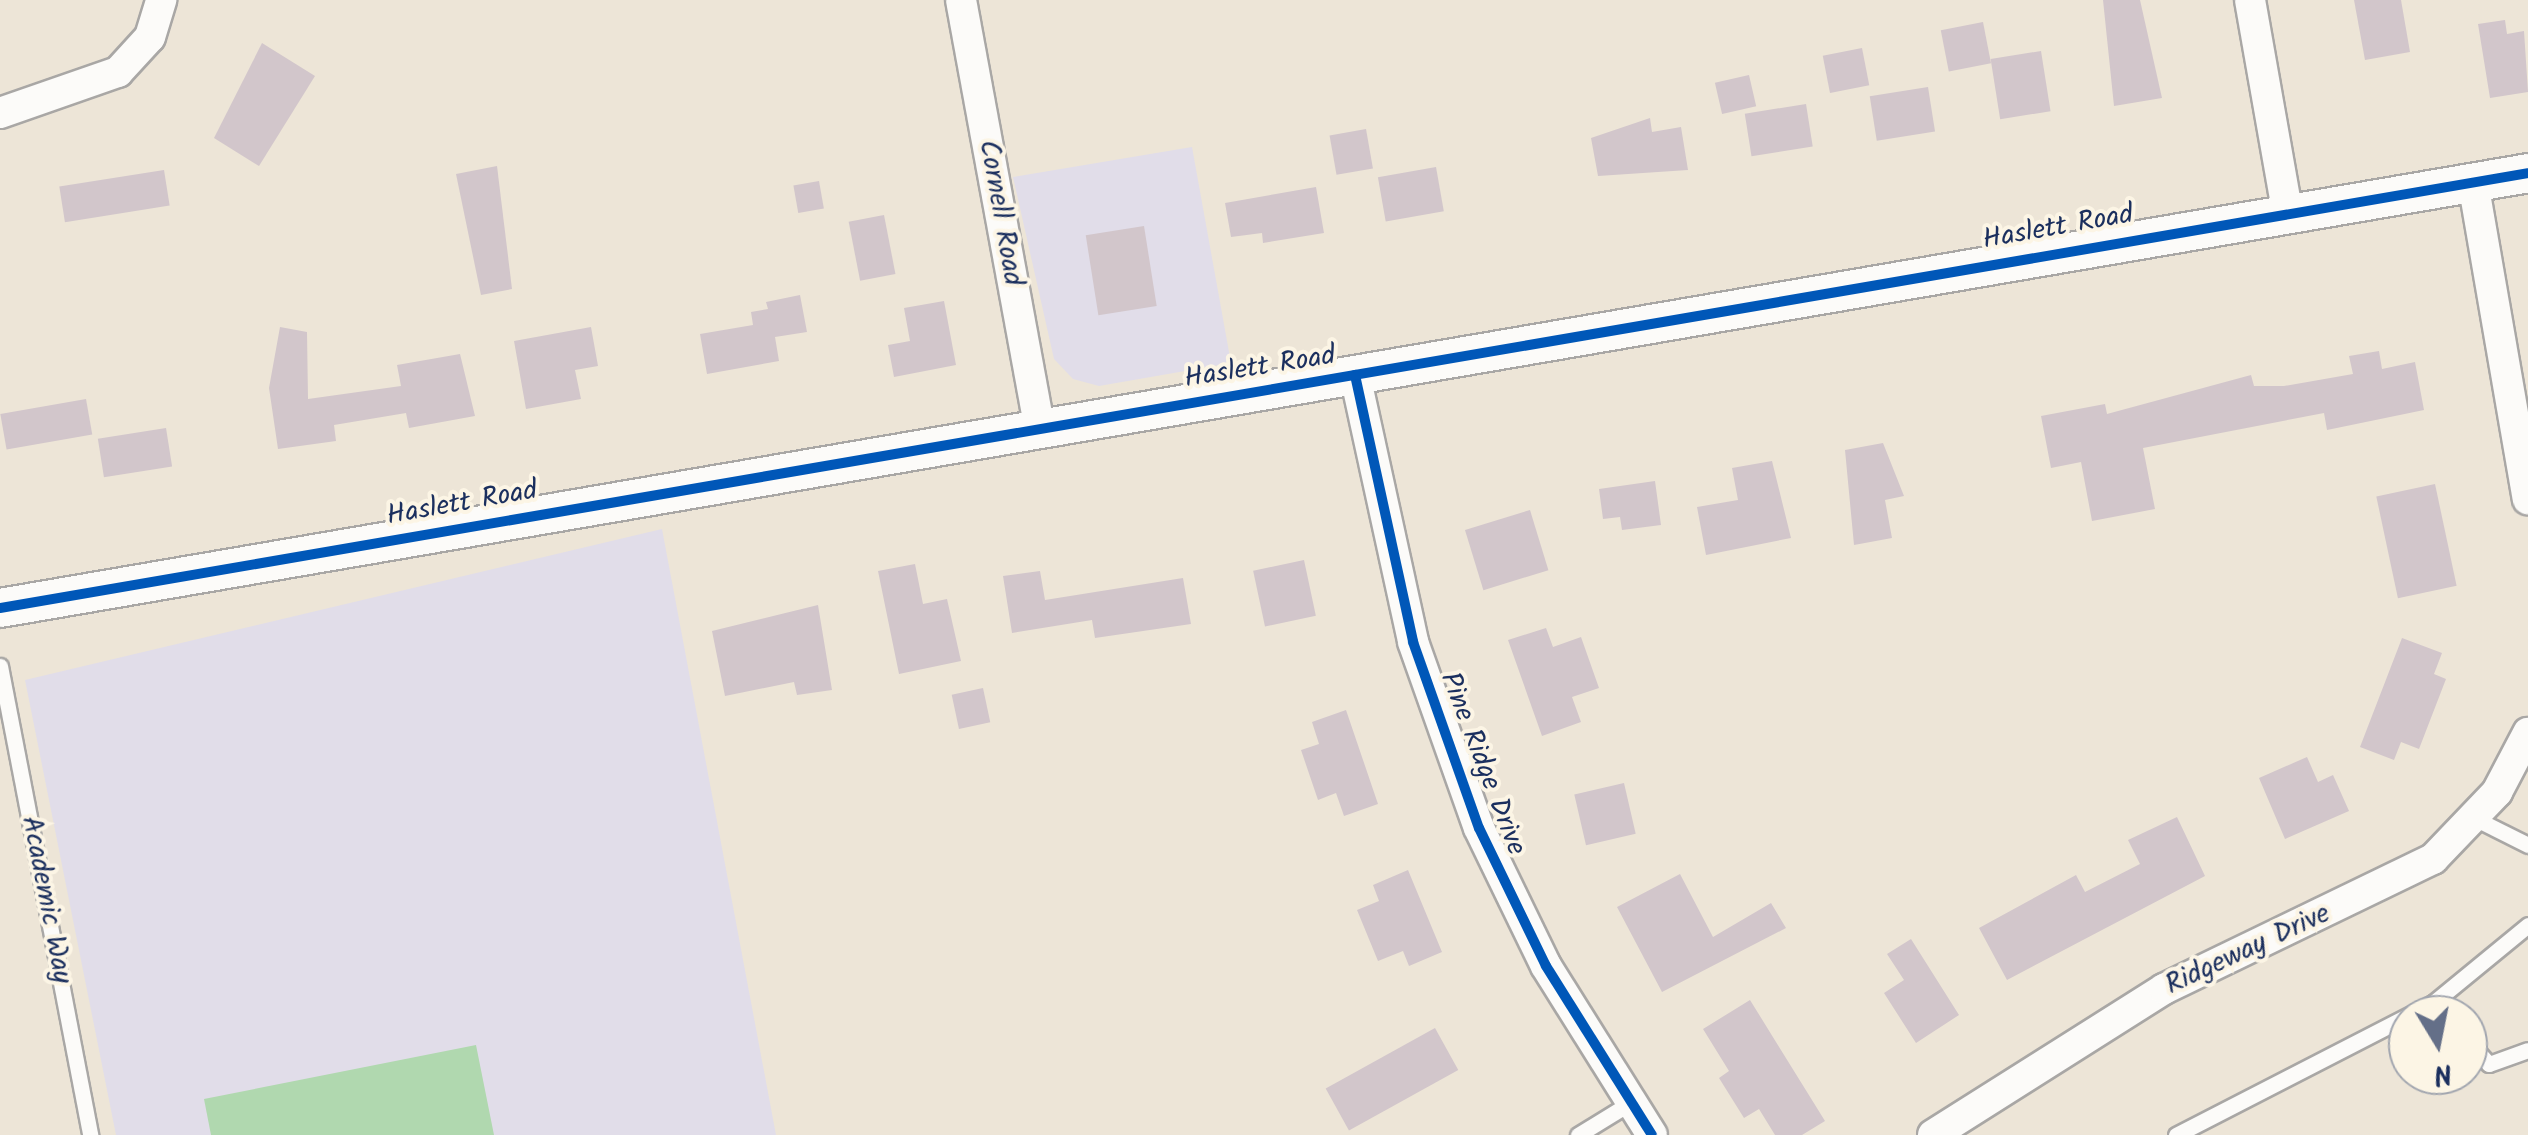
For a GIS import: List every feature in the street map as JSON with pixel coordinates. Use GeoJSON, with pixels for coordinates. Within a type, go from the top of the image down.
{"type":"FeatureCollection","features":[{"type":"Feature","properties":{"kind":"street"},"geometry":{"type":"LineString","coordinates":[[10,111],[118,72],[150,37],[161,0]]}},
{"type":"Feature","properties":{"kind":"street","name":"Cornell Road"},"geometry":{"type":"LineString","coordinates":[[961,0],[1038,426]]}},
{"type":"Feature","properties":{"kind":"street"},"geometry":{"type":"LineString","coordinates":[[2250,0],[2286,210]]}},
{"type":"Feature","properties":{"kind":"street","name":"Haslett Road"},"geometry":{"type":"LineString","coordinates":[[0,608],[2286,210],[2528,173]]}},
{"type":"Feature","properties":{"kind":"street"},"geometry":{"type":"LineString","coordinates":[[2473,182],[2528,496]]}},
{"type":"Feature","properties":{"kind":"street","name":"Pine Ridge Drive"},"geometry":{"type":"LineString","coordinates":[[1354,375],[1388,547],[1444,736],[1511,898],[1652,1135]]}},
{"type":"Feature","properties":{"kind":"street","name":"Ridgeway Drive"},"geometry":{"type":"LineString","coordinates":[[1933,1135],[2164,989],[2408,876],[2476,819],[2528,732]]}},
{"type":"Feature","properties":{"kind":"lane","name":"Academic Way"},"geometry":{"type":"LineString","coordinates":[[0,666],[90,1135]]}},
{"type":"Feature","properties":{"kind":"lane"},"geometry":{"type":"LineString","coordinates":[[2476,819],[2528,845]]}},
{"type":"Feature","properties":{"kind":"lane"},"geometry":{"type":"LineString","coordinates":[[2454,995],[2528,925]]}},
{"type":"Feature","properties":{"kind":"lane"},"geometry":{"type":"LineString","coordinates":[[2176,1135],[2388,1033]]}},
{"type":"Feature","properties":{"kind":"lane"},"geometry":{"type":"LineString","coordinates":[[2488,1063],[2528,1050]]}},
{"type":"Feature","properties":{"kind":"lane"},"geometry":{"type":"LineString","coordinates":[[1578,1135],[1630,1103]]}},
{"type":"Feature","properties":{"kind":"shaded area"},"geometry":{"type":"Polygon","coordinates":[[[1192,147],[1231,363],[1099,386],[1073,379],[1054,359],[1013,177],[1192,147]]]}},
{"type":"Feature","properties":{"kind":"shaded area"},"geometry":{"type":"Polygon","coordinates":[[[662,529],[776,1135],[116,1135],[25,680],[662,529]]]}},
{"type":"Feature","properties":{"kind":"green space"},"geometry":{"type":"Polygon","coordinates":[[[476,1045],[494,1135],[211,1135],[204,1099],[476,1045]]]}},
{"type":"Feature","properties":{"kind":"building"},"geometry":{"type":"Polygon","coordinates":[[[2103,0],[2140,0],[2162,98],[2114,106],[2103,0]]]}},
{"type":"Feature","properties":{"kind":"building"},"geometry":{"type":"Polygon","coordinates":[[[2354,0],[2401,0],[2410,52],[2365,60],[2354,0]]]}},
{"type":"Feature","properties":{"kind":"building"},"geometry":{"type":"Polygon","coordinates":[[[2505,20],[2507,34],[2524,31],[2528,92],[2490,98],[2478,24],[2505,20]]]}},
{"type":"Feature","properties":{"kind":"building"},"geometry":{"type":"Polygon","coordinates":[[[1983,22],[1991,63],[1949,71],[1941,30],[1983,22]]]}},
{"type":"Feature","properties":{"kind":"building"},"geometry":{"type":"Polygon","coordinates":[[[262,43],[315,76],[259,166],[214,138],[262,43]]]}},
{"type":"Feature","properties":{"kind":"building"},"geometry":{"type":"Polygon","coordinates":[[[1862,48],[1869,85],[1830,93],[1823,56],[1862,48]]]}},
{"type":"Feature","properties":{"kind":"building"},"geometry":{"type":"Polygon","coordinates":[[[2041,51],[2051,111],[2000,119],[1991,59],[2041,51]]]}},
{"type":"Feature","properties":{"kind":"building"},"geometry":{"type":"Polygon","coordinates":[[[1749,75],[1756,106],[1722,114],[1715,83],[1749,75]]]}},
{"type":"Feature","properties":{"kind":"building"},"geometry":{"type":"Polygon","coordinates":[[[1928,87],[1935,131],[1877,141],[1870,96],[1928,87]]]}},
{"type":"Feature","properties":{"kind":"building"},"geometry":{"type":"Polygon","coordinates":[[[1806,104],[1813,146],[1751,156],[1745,114],[1806,104]]]}},
{"type":"Feature","properties":{"kind":"building"},"geometry":{"type":"Polygon","coordinates":[[[1650,118],[1652,132],[1681,127],[1688,170],[1598,176],[1591,138],[1650,118]]]}},
{"type":"Feature","properties":{"kind":"building"},"geometry":{"type":"Polygon","coordinates":[[[1366,129],[1373,168],[1337,175],[1330,135],[1366,129]]]}},
{"type":"Feature","properties":{"kind":"building"},"geometry":{"type":"Polygon","coordinates":[[[497,166],[512,289],[481,295],[456,174],[497,166]]]}},
{"type":"Feature","properties":{"kind":"building"},"geometry":{"type":"Polygon","coordinates":[[[1436,167],[1444,211],[1386,222],[1378,177],[1436,167]]]}},
{"type":"Feature","properties":{"kind":"building"},"geometry":{"type":"Polygon","coordinates":[[[164,170],[170,206],[65,222],[59,187],[164,170]]]}},
{"type":"Feature","properties":{"kind":"building"},"geometry":{"type":"Polygon","coordinates":[[[819,181],[824,209],[798,213],[793,186],[819,181]]]}},
{"type":"Feature","properties":{"kind":"building"},"geometry":{"type":"Polygon","coordinates":[[[1316,187],[1324,233],[1263,243],[1262,233],[1231,237],[1225,203],[1316,187]]]}},
{"type":"Feature","properties":{"kind":"building"},"geometry":{"type":"Polygon","coordinates":[[[884,215],[895,274],[860,281],[849,222],[884,215]]]}},
{"type":"Feature","properties":{"kind":"building"},"geometry":{"type":"Polygon","coordinates":[[[1144,226],[1157,306],[1098,315],[1086,235],[1144,226]]]}},
{"type":"Feature","properties":{"kind":"building"},"geometry":{"type":"Polygon","coordinates":[[[800,295],[807,332],[775,337],[779,361],[707,374],[700,334],[753,325],[751,312],[768,309],[766,302],[800,295]]]}},
{"type":"Feature","properties":{"kind":"building"},"geometry":{"type":"Polygon","coordinates":[[[944,301],[956,365],[894,377],[888,345],[910,341],[904,308],[944,301]]]}},
{"type":"Feature","properties":{"kind":"building"},"geometry":{"type":"Polygon","coordinates":[[[280,327],[307,332],[308,399],[401,386],[397,365],[460,354],[475,416],[409,428],[406,413],[334,425],[336,441],[278,449],[269,388],[280,327]]]}},
{"type":"Feature","properties":{"kind":"building"},"geometry":{"type":"Polygon","coordinates":[[[591,327],[598,366],[575,370],[581,399],[526,409],[514,341],[591,327]]]}},
{"type":"Feature","properties":{"kind":"building"},"geometry":{"type":"Polygon","coordinates":[[[2379,351],[2382,369],[2415,362],[2424,410],[2327,430],[2324,413],[2143,448],[2155,509],[2092,521],[2081,462],[2051,468],[2041,416],[2105,404],[2107,414],[2251,375],[2254,386],[2284,386],[2353,374],[2349,356],[2379,351]]]}},
{"type":"Feature","properties":{"kind":"building"},"geometry":{"type":"Polygon","coordinates":[[[86,399],[92,434],[7,450],[0,414],[86,399]]]}},
{"type":"Feature","properties":{"kind":"building"},"geometry":{"type":"Polygon","coordinates":[[[166,428],[172,467],[104,477],[98,439],[166,428]]]}},
{"type":"Feature","properties":{"kind":"building"},"geometry":{"type":"Polygon","coordinates":[[[1883,443],[1904,496],[1885,500],[1892,538],[1854,545],[1845,450],[1883,443]]]}},
{"type":"Feature","properties":{"kind":"building"},"geometry":{"type":"Polygon","coordinates":[[[1772,461],[1791,538],[1706,555],[1697,507],[1738,500],[1732,468],[1772,461]]]}},
{"type":"Feature","properties":{"kind":"building"},"geometry":{"type":"Polygon","coordinates":[[[1655,481],[1661,525],[1622,530],[1620,517],[1603,519],[1599,489],[1655,481]]]}},
{"type":"Feature","properties":{"kind":"building"},"geometry":{"type":"Polygon","coordinates":[[[2435,484],[2457,586],[2398,598],[2376,496],[2435,484]]]}},
{"type":"Feature","properties":{"kind":"building"},"geometry":{"type":"Polygon","coordinates":[[[1530,510],[1548,570],[1483,590],[1465,530],[1530,510]]]}},
{"type":"Feature","properties":{"kind":"building"},"geometry":{"type":"Polygon","coordinates":[[[1304,560],[1316,616],[1265,627],[1253,571],[1304,560]]]}},
{"type":"Feature","properties":{"kind":"building"},"geometry":{"type":"Polygon","coordinates":[[[915,564],[923,604],[947,599],[961,661],[899,674],[878,571],[915,564]]]}},
{"type":"Feature","properties":{"kind":"building"},"geometry":{"type":"Polygon","coordinates":[[[1040,571],[1045,600],[1183,578],[1191,624],[1095,638],[1092,620],[1012,633],[1003,576],[1040,571]]]}},
{"type":"Feature","properties":{"kind":"building"},"geometry":{"type":"Polygon","coordinates":[[[818,605],[832,690],[797,695],[794,682],[725,696],[712,631],[818,605]]]}},
{"type":"Feature","properties":{"kind":"building"},"geometry":{"type":"Polygon","coordinates":[[[1546,628],[1553,647],[1581,637],[1599,688],[1572,697],[1581,722],[1542,736],[1508,640],[1546,628]]]}},
{"type":"Feature","properties":{"kind":"building"},"geometry":{"type":"Polygon","coordinates":[[[2402,638],[2442,653],[2434,674],[2446,679],[2419,749],[2401,742],[2394,760],[2360,747],[2402,638]]]}},
{"type":"Feature","properties":{"kind":"building"},"geometry":{"type":"Polygon","coordinates":[[[983,688],[990,722],[959,729],[952,695],[983,688]]]}},
{"type":"Feature","properties":{"kind":"building"},"geometry":{"type":"Polygon","coordinates":[[[1346,710],[1378,804],[1344,816],[1336,793],[1318,800],[1301,750],[1319,744],[1312,722],[1346,710]]]}},
{"type":"Feature","properties":{"kind":"building"},"geometry":{"type":"Polygon","coordinates":[[[2307,757],[2318,782],[2333,775],[2349,811],[2285,839],[2259,778],[2307,757]]]}},
{"type":"Feature","properties":{"kind":"building"},"geometry":{"type":"Polygon","coordinates":[[[1624,783],[1636,834],[1586,845],[1574,794],[1624,783]]]}},
{"type":"Feature","properties":{"kind":"building"},"geometry":{"type":"Polygon","coordinates":[[[2177,817],[2205,876],[2007,980],[1979,928],[2076,875],[2085,892],[2140,864],[2128,840],[2177,817]]]}},
{"type":"Feature","properties":{"kind":"building"},"geometry":{"type":"Polygon","coordinates":[[[1408,870],[1442,952],[1409,966],[1403,951],[1378,961],[1357,910],[1379,901],[1373,885],[1408,870]]]}},
{"type":"Feature","properties":{"kind":"building"},"geometry":{"type":"Polygon","coordinates":[[[1680,874],[1713,937],[1771,903],[1786,928],[1662,992],[1617,907],[1680,874]]]}},
{"type":"Feature","properties":{"kind":"building"},"geometry":{"type":"Polygon","coordinates":[[[1911,939],[1959,1015],[1916,1043],[1884,993],[1904,980],[1887,954],[1911,939]]]}},
{"type":"Feature","properties":{"kind":"building"},"geometry":{"type":"Polygon","coordinates":[[[1750,1000],[1825,1121],[1802,1135],[1775,1135],[1759,1109],[1744,1118],[1719,1078],[1729,1071],[1703,1029],[1750,1000]]]}},
{"type":"Feature","properties":{"kind":"building"},"geometry":{"type":"Polygon","coordinates":[[[1435,1028],[1458,1070],[1349,1131],[1326,1089],[1435,1028]]]}},
{"type":"Feature","properties":{"kind":"cycle path"},"geometry":{"type":"LineString","coordinates":[[0,608],[2528,173]]}},
{"type":"Feature","properties":{"kind":"cycle path"},"geometry":{"type":"LineString","coordinates":[[1355,375],[1413,642],[1479,828],[1546,966],[1652,1135]]}}]}
